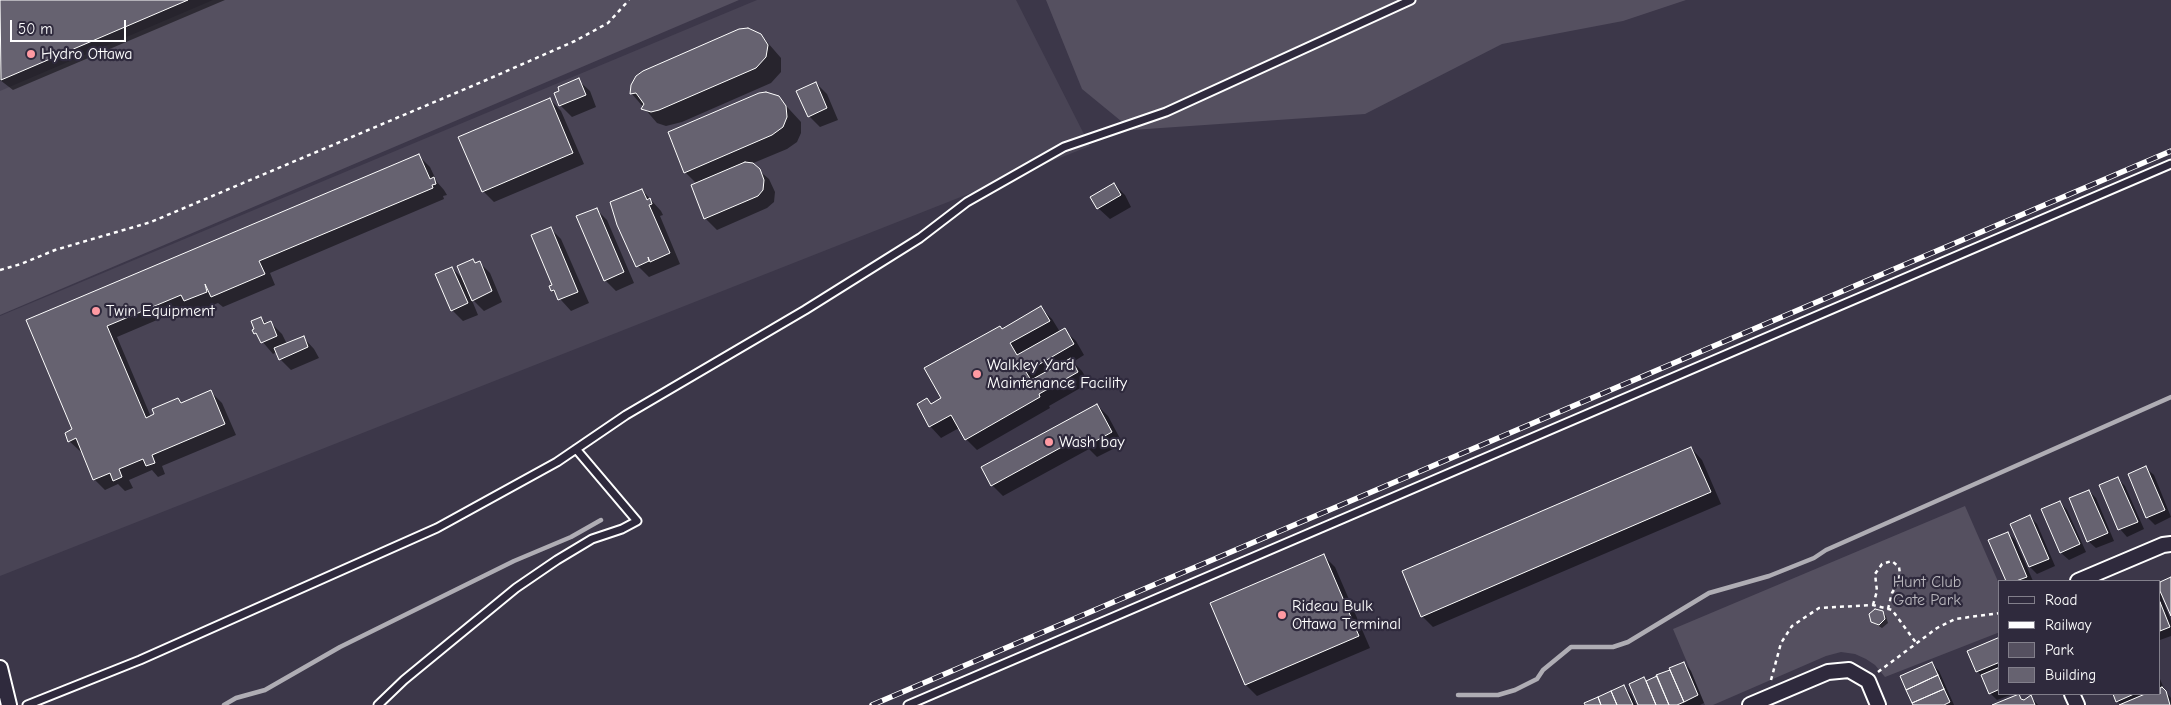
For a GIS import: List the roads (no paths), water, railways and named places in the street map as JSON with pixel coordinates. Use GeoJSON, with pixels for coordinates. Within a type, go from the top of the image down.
{"type":"FeatureCollection","features":[{"type":"Feature","properties":{"kind":"street"},"geometry":{"type":"LineString","coordinates":[[2080,580],[2163,545],[2171,544]]}},
{"type":"Feature","properties":{"kind":"street"},"geometry":{"type":"LineString","coordinates":[[0,668],[10,705]]}},
{"type":"Feature","properties":{"kind":"street"},"geometry":{"type":"LineString","coordinates":[[1750,705],[1828,672],[1849,670],[1868,682],[1878,705]]}},
{"type":"Feature","properties":{"kind":"lane"},"geometry":{"type":"LineString","coordinates":[[27,705],[140,660],[438,528],[557,462],[626,415],[805,310],[912,243],[968,202],[1064,147],[1166,112],[1411,0]]}},
{"type":"Feature","properties":{"kind":"lane"},"geometry":{"type":"LineString","coordinates":[[908,705],[2171,164]]}},
{"type":"Feature","properties":{"kind":"lane"},"geometry":{"type":"LineString","coordinates":[[378,705],[404,680],[516,588],[592,539],[622,529],[637,521],[576,449]]}},
{"type":"Feature","properties":{"kind":"waterway"},"geometry":{"type":"LineString","coordinates":[[1458,695],[1498,695],[1515,690],[1537,679],[1543,670],[1571,647],[1613,647],[1628,642],[1709,593],[1769,576],[1814,558],[1826,550],[2171,397]]}},
{"type":"Feature","properties":{"kind":"waterway"},"geometry":{"type":"LineString","coordinates":[[224,705],[236,698],[265,690],[340,647],[514,561],[571,537],[601,520]]}},
{"type":"Feature","properties":{"kind":"railway"},"geometry":{"type":"LineString","coordinates":[[872,705],[2171,151]]}},
{"type":"Feature","properties":{"kind":"place","name":"Hydro Ottawa"},"geometry":{"type":"Point","coordinates":[31,54]}},
{"type":"Feature","properties":{"kind":"place","name":"Twin Equipment"},"geometry":{"type":"Point","coordinates":[96,311]}},
{"type":"Feature","properties":{"kind":"place","name":"Walkley Yard Maintenance Facility"},"geometry":{"type":"Point","coordinates":[977,374]}},
{"type":"Feature","properties":{"kind":"place","name":"Wash bay"},"geometry":{"type":"Point","coordinates":[1049,442]}},
{"type":"Feature","properties":{"kind":"place","name":"Rideau Bulk Ottawa Terminal"},"geometry":{"type":"Point","coordinates":[1282,615]}},
{"type":"Feature","properties":{"kind":"park label","name":"Hunt Club Gate Park"},"geometry":{"type":"Point","coordinates":[1927,591]}}]}
